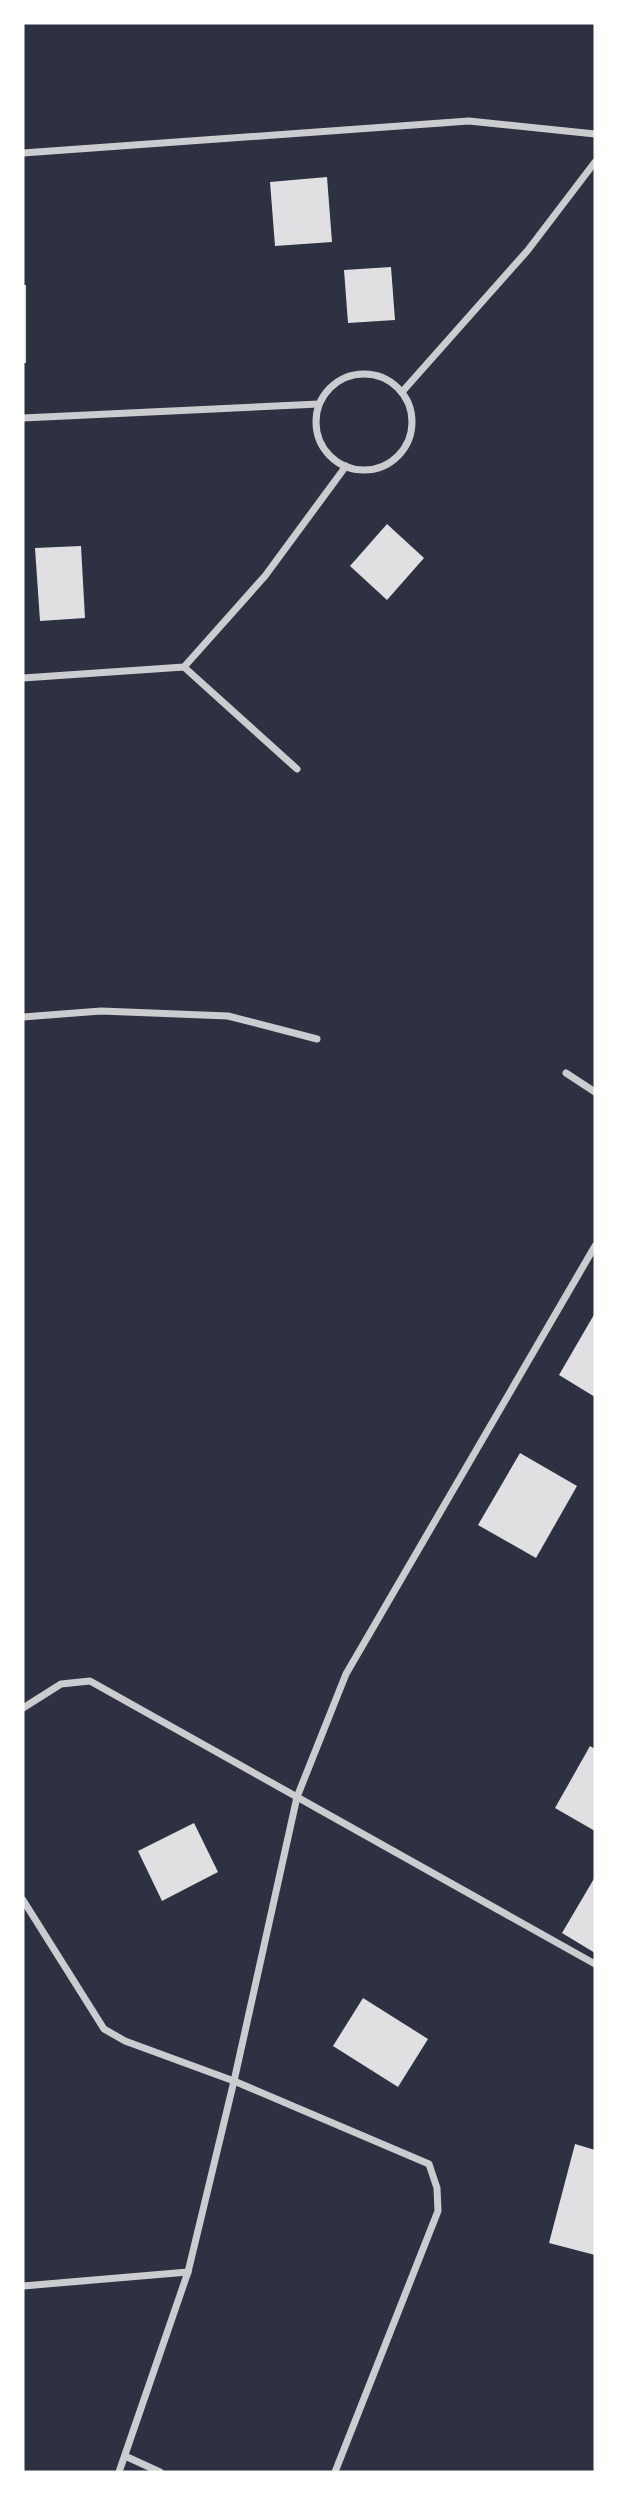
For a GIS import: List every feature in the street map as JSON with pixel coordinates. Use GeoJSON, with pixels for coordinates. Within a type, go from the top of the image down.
{"type":"FeatureCollection","features":[{"type":"Feature","properties":{"kind":"street"},"geometry":{"type":"LineString","coordinates":[[23,153],[469,121],[595,134]]}},
{"type":"Feature","properties":{"kind":"street"},"geometry":{"type":"LineString","coordinates":[[402,392],[528,250],[595,162]]}},
{"type":"Feature","properties":{"kind":"street"},"geometry":{"type":"LineString","coordinates":[[365,373],[379,375],[402,392],[412,422],[410,437],[402,451],[391,462],[361,470],[346,466],[323,447],[316,418],[319,404],[326,391],[338,381],[365,373]]}},
{"type":"Feature","properties":{"kind":"street"},"geometry":{"type":"LineString","coordinates":[[23,418],[319,404]]}},
{"type":"Feature","properties":{"kind":"street"},"geometry":{"type":"LineString","coordinates":[[23,678],[184,667],[265,576],[346,466]]}},
{"type":"Feature","properties":{"kind":"street"},"geometry":{"type":"LineString","coordinates":[[184,667],[297,769]]}},
{"type":"Feature","properties":{"kind":"street"},"geometry":{"type":"LineString","coordinates":[[23,1017],[101,1011],[228,1016],[317,1039]]}},
{"type":"Feature","properties":{"kind":"street"},"geometry":{"type":"LineString","coordinates":[[566,1073],[595,1092]]}},
{"type":"Feature","properties":{"kind":"street"},"geometry":{"type":"LineString","coordinates":[[119,2472],[188,2272],[234,2081],[296,1797],[346,1675],[595,1246]]}},
{"type":"Feature","properties":{"kind":"street"},"geometry":{"type":"LineString","coordinates":[[23,1708],[61,1684],[90,1681],[595,1964]]}},
{"type":"Feature","properties":{"kind":"street"},"geometry":{"type":"LineString","coordinates":[[23,1900],[104,2029],[125,2041],[234,2081],[429,2164],[437,2188],[438,2211],[335,2472]]}},
{"type":"Feature","properties":{"kind":"street"},"geometry":{"type":"LineString","coordinates":[[23,2286],[188,2272]]}},
{"type":"Feature","properties":{"kind":"street"},"geometry":{"type":"LineString","coordinates":[[125,2456],[160,2472]]}},
{"type":"Feature","properties":{"kind":"building"},"geometry":{"type":"Polygon","coordinates":[[[327,177],[332,242],[275,246],[270,182],[327,177]]]}},
{"type":"Feature","properties":{"kind":"building"},"geometry":{"type":"Polygon","coordinates":[[[391,267],[395,320],[348,323],[344,270],[391,267]]]}},
{"type":"Feature","properties":{"kind":"building"},"geometry":{"type":"Polygon","coordinates":[[[23,285],[26,285],[26,363],[23,363],[23,285]]]}},
{"type":"Feature","properties":{"kind":"building"},"geometry":{"type":"Polygon","coordinates":[[[387,524],[424,558],[387,600],[350,566],[387,524]]]}},
{"type":"Feature","properties":{"kind":"building"},"geometry":{"type":"Polygon","coordinates":[[[81,546],[85,618],[40,621],[35,548],[81,546]]]}},
{"type":"Feature","properties":{"kind":"building"},"geometry":{"type":"Polygon","coordinates":[[[595,1313],[595,1397],[559,1375],[595,1313]]]}},
{"type":"Feature","properties":{"kind":"building"},"geometry":{"type":"Polygon","coordinates":[[[520,1453],[577,1486],[536,1558],[478,1525],[520,1453]]]}},
{"type":"Feature","properties":{"kind":"building"},"geometry":{"type":"Polygon","coordinates":[[[590,1746],[595,1749],[595,1831],[555,1808],[590,1746]]]}},
{"type":"Feature","properties":{"kind":"building"},"geometry":{"type":"Polygon","coordinates":[[[194,1823],[218,1872],[162,1901],[138,1851],[194,1823]]]}},
{"type":"Feature","properties":{"kind":"building"},"geometry":{"type":"Polygon","coordinates":[[[595,1877],[595,1953],[562,1933],[595,1877]]]}},
{"type":"Feature","properties":{"kind":"building"},"geometry":{"type":"Polygon","coordinates":[[[363,1998],[428,2039],[398,2087],[333,2046],[363,1998]]]}},
{"type":"Feature","properties":{"kind":"building"},"geometry":{"type":"Polygon","coordinates":[[[575,2144],[595,2150],[595,2255],[549,2243],[575,2144]]]}}]}
